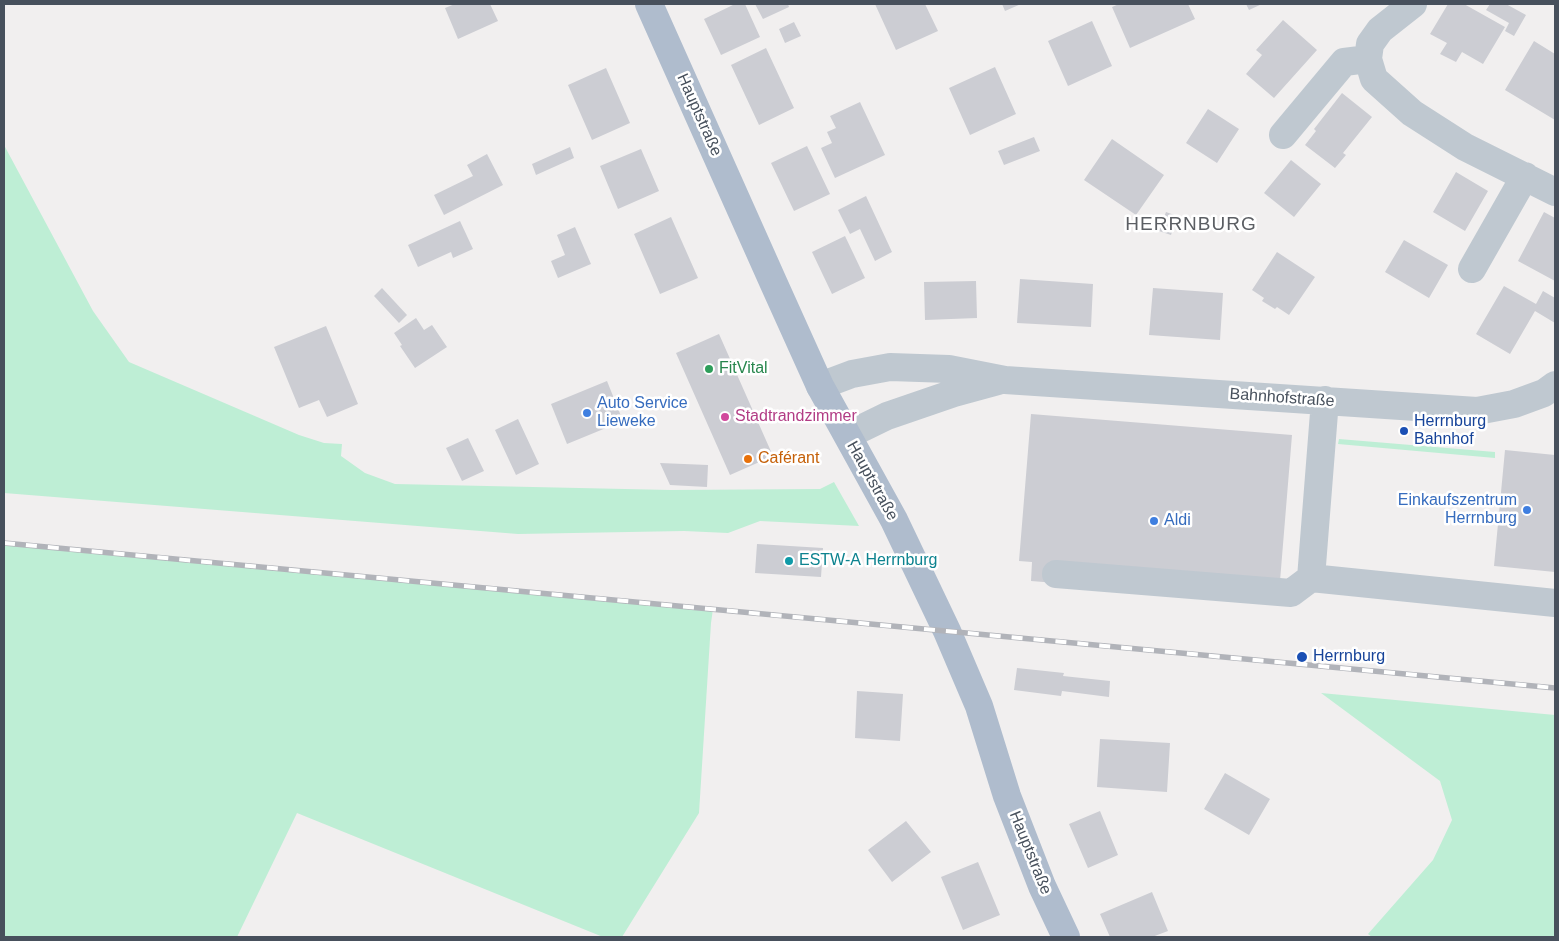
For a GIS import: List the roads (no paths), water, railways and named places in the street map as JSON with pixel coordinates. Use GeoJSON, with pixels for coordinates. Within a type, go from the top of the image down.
{"type":"FeatureCollection","features":[{"type":"Feature","properties":{"kind":"main road","name":"Hauptstraße"},"geometry":{"type":"LineString","coordinates":[[649,4],[820,386],[894,520],[947,631],[979,706],[1007,796],[1042,886],[1066,937]]}},
{"type":"Feature","properties":{"kind":"street"},"geometry":{"type":"LineString","coordinates":[[1413,4],[1380,30],[1370,44],[1368,59],[1374,79],[1412,113],[1465,147],[1555,192]]}},
{"type":"Feature","properties":{"kind":"street"},"geometry":{"type":"LineString","coordinates":[[1283,135],[1344,62],[1368,59]]}},
{"type":"Feature","properties":{"kind":"street"},"geometry":{"type":"LineString","coordinates":[[1472,269],[1525,176]]}},
{"type":"Feature","properties":{"kind":"street","name":"Bahnhofstraße"},"geometry":{"type":"LineString","coordinates":[[820,386],[852,374],[890,367],[949,369],[1004,380],[1477,411],[1514,404],[1544,393],[1555,385]]}},
{"type":"Feature","properties":{"kind":"street","name":"Bahnhofstraße"},"geometry":{"type":"LineString","coordinates":[[848,436],[896,413],[954,393],[1004,380]]}},
{"type":"Feature","properties":{"kind":"street"},"geometry":{"type":"LineString","coordinates":[[1311,578],[1325,400]]}},
{"type":"Feature","properties":{"kind":"street"},"geometry":{"type":"LineString","coordinates":[[1056,574],[1291,593],[1311,578],[1555,603]]}},
{"type":"Feature","properties":{"kind":"railway"},"geometry":{"type":"LineString","coordinates":[[4,543],[1555,688]]}},
{"type":"Feature","properties":{"kind":"place","name":"FitVital"},"geometry":{"type":"Point","coordinates":[709,369]}},
{"type":"Feature","properties":{"kind":"place","name":"Auto Service Lieweke"},"geometry":{"type":"Point","coordinates":[587,413]}},
{"type":"Feature","properties":{"kind":"place","name":"Stadtrandzimmer"},"geometry":{"type":"Point","coordinates":[725,417]}},
{"type":"Feature","properties":{"kind":"place","name":"Herrnburg Bahnhof"},"geometry":{"type":"Point","coordinates":[1404,431]}},
{"type":"Feature","properties":{"kind":"place","name":"Caférant"},"geometry":{"type":"Point","coordinates":[748,459]}},
{"type":"Feature","properties":{"kind":"place","name":"Einkaufszentrum Herrnburg"},"geometry":{"type":"Point","coordinates":[1527,510]}},
{"type":"Feature","properties":{"kind":"place","name":"Aldi"},"geometry":{"type":"Point","coordinates":[1154,521]}},
{"type":"Feature","properties":{"kind":"place","name":"ESTW-A Herrnburg"},"geometry":{"type":"Point","coordinates":[789,561]}},
{"type":"Feature","properties":{"kind":"place","name":"Herrnburg"},"geometry":{"type":"Point","coordinates":[1302,657]}},
{"type":"Feature","properties":{"kind":"district","name":"HERRNBURG"},"geometry":{"type":"Point","coordinates":[1191,225]}}]}
